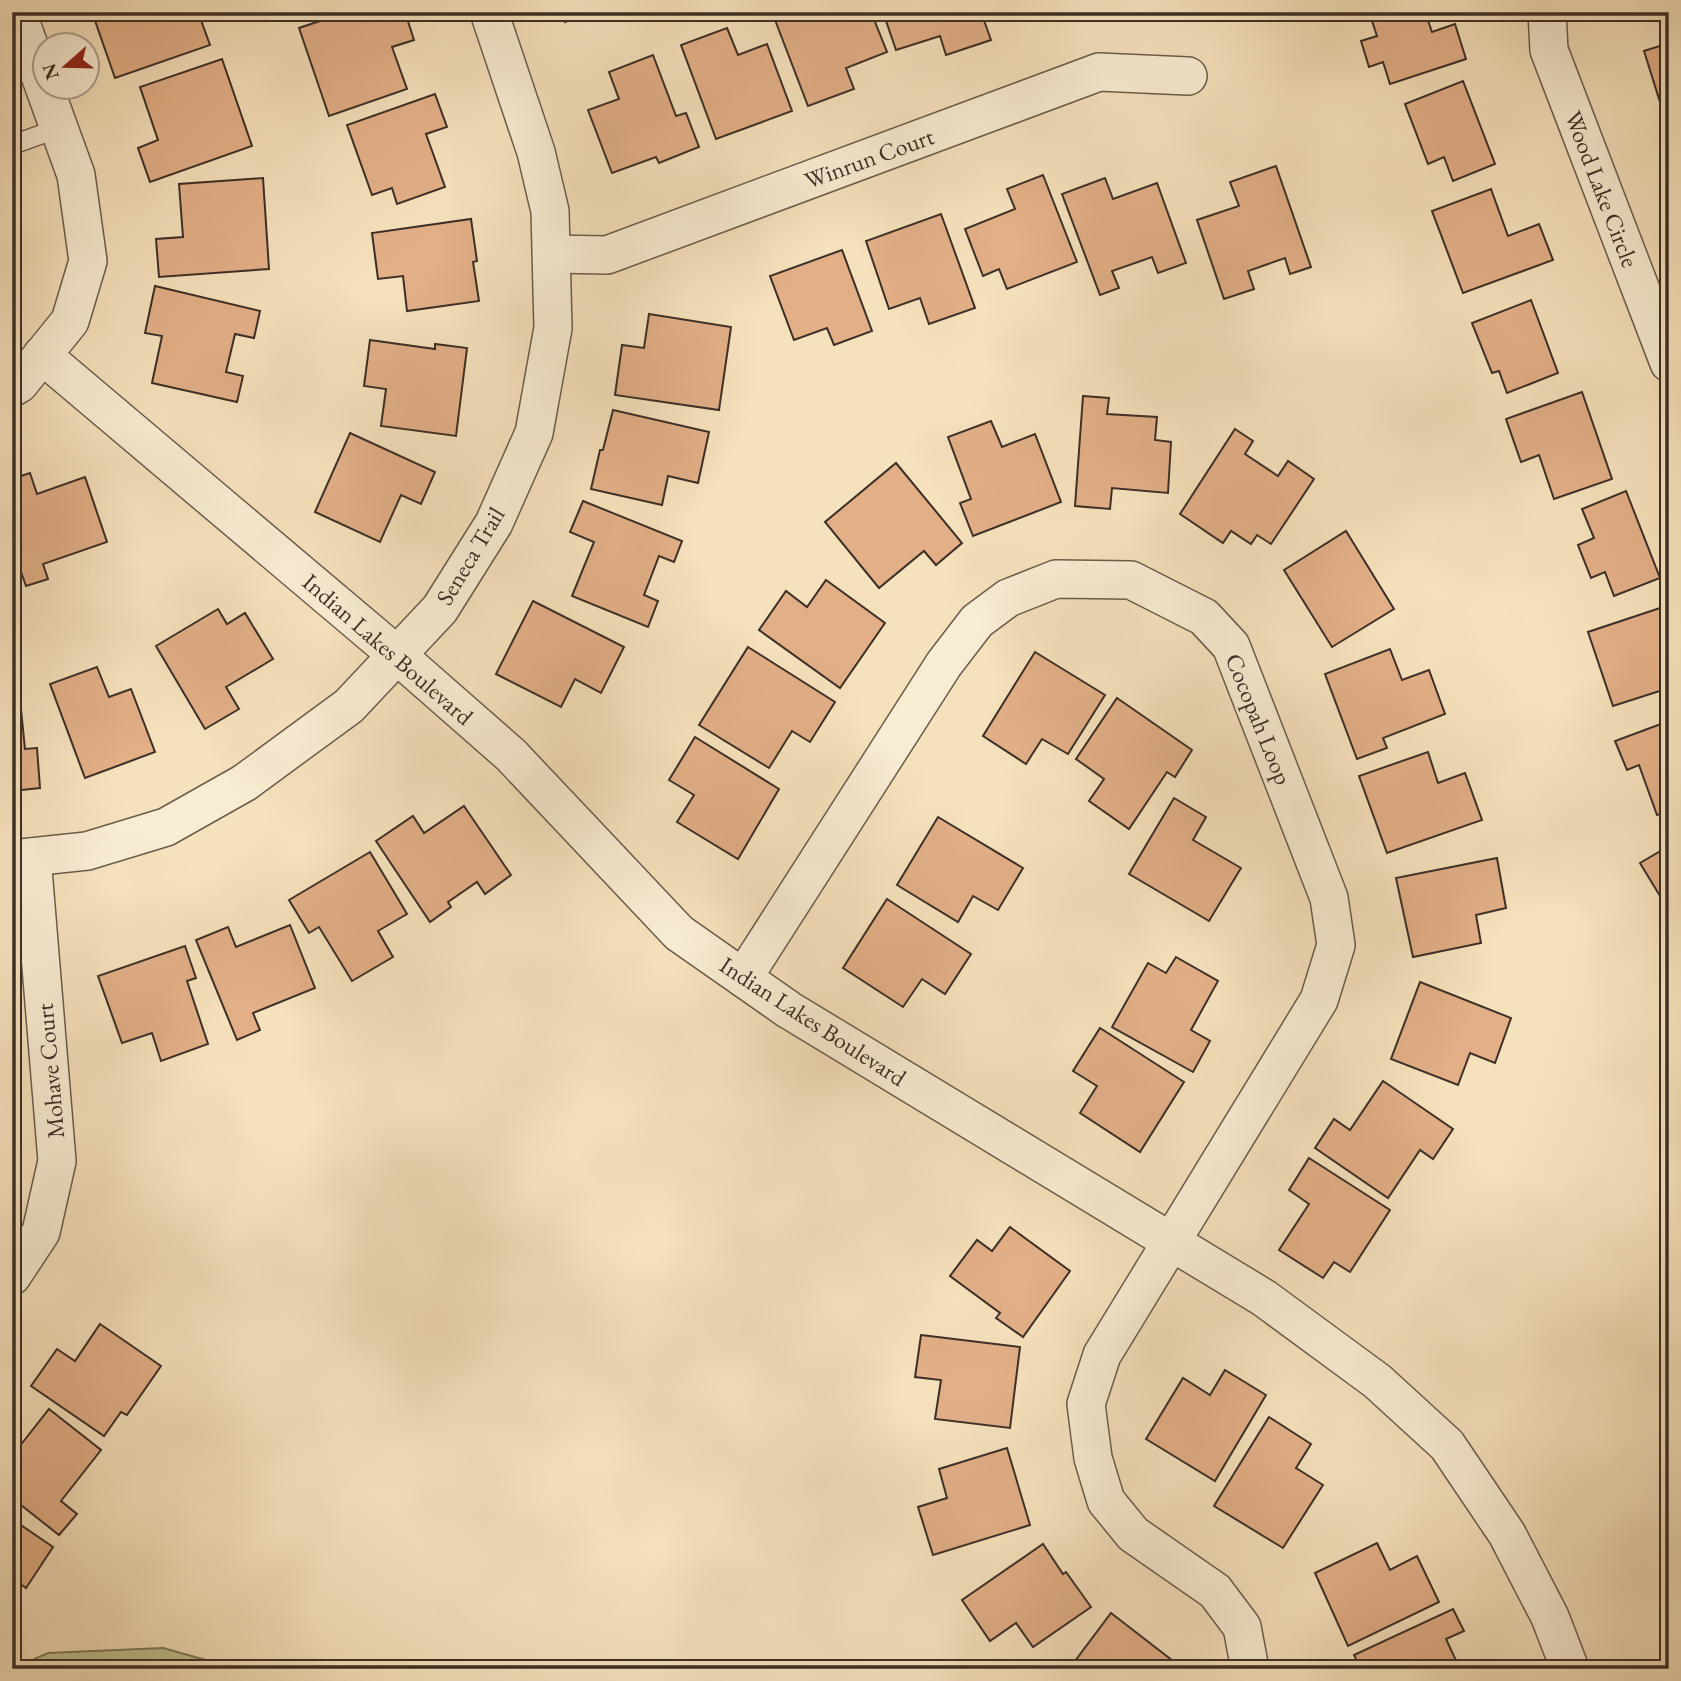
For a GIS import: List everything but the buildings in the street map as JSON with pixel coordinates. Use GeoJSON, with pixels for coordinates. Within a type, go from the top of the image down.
{"type":"FeatureCollection","features":[{"type":"Feature","properties":{"kind":"street"},"geometry":{"type":"LineString","coordinates":[[12,388],[19,384],[70,321],[88,261],[76,175],[17,12]]}},
{"type":"Feature","properties":{"kind":"street","name":"Seneca Trail"},"geometry":{"type":"LineString","coordinates":[[22,858],[87,851],[166,827],[244,783],[349,706],[440,609],[487,534],[534,433],[553,328],[551,211],[536,152],[489,12]]}},
{"type":"Feature","properties":{"kind":"street","name":"Wood Lake Circle"},"geometry":{"type":"LineString","coordinates":[[1547,12],[1549,50],[1669,363]]}},
{"type":"Feature","properties":{"kind":"street","name":"Winrun Court"},"geometry":{"type":"LineString","coordinates":[[552,254],[607,255],[1099,72],[1188,76]]}},
{"type":"Feature","properties":{"kind":"street","name":"Indian Lakes Boulevard"},"geometry":{"type":"LineString","coordinates":[[42,355],[397,655],[511,755],[679,933],[801,1018],[1264,1298],[1377,1381],[1447,1445],[1507,1534],[1550,1617],[1570,1669]]}},
{"type":"Feature","properties":{"kind":"street","name":"Cocopah Loop"},"geometry":{"type":"LineString","coordinates":[[743,978],[944,664],[977,621],[1008,598],[1056,579],[1131,580],[1204,617],[1231,646],[1329,898],[1336,945],[1319,1000],[1102,1355],[1086,1404],[1093,1458],[1107,1501],[1133,1534],[1215,1591],[1242,1627],[1250,1669]]}},
{"type":"Feature","properties":{"kind":"street","name":"Mohave Court"},"geometry":{"type":"LineString","coordinates":[[12,1276],[41,1233],[57,1161],[22,858]]}},
{"type":"Feature","properties":{"kind":"lane"},"geometry":{"type":"LineString","coordinates":[[12,145],[59,128]]}},
{"type":"Feature","properties":{"kind":"green space"},"geometry":{"type":"Polygon","coordinates":[[[163,1648],[238,1669],[28,1669],[34,1659],[48,1653],[163,1648]]]}}]}
